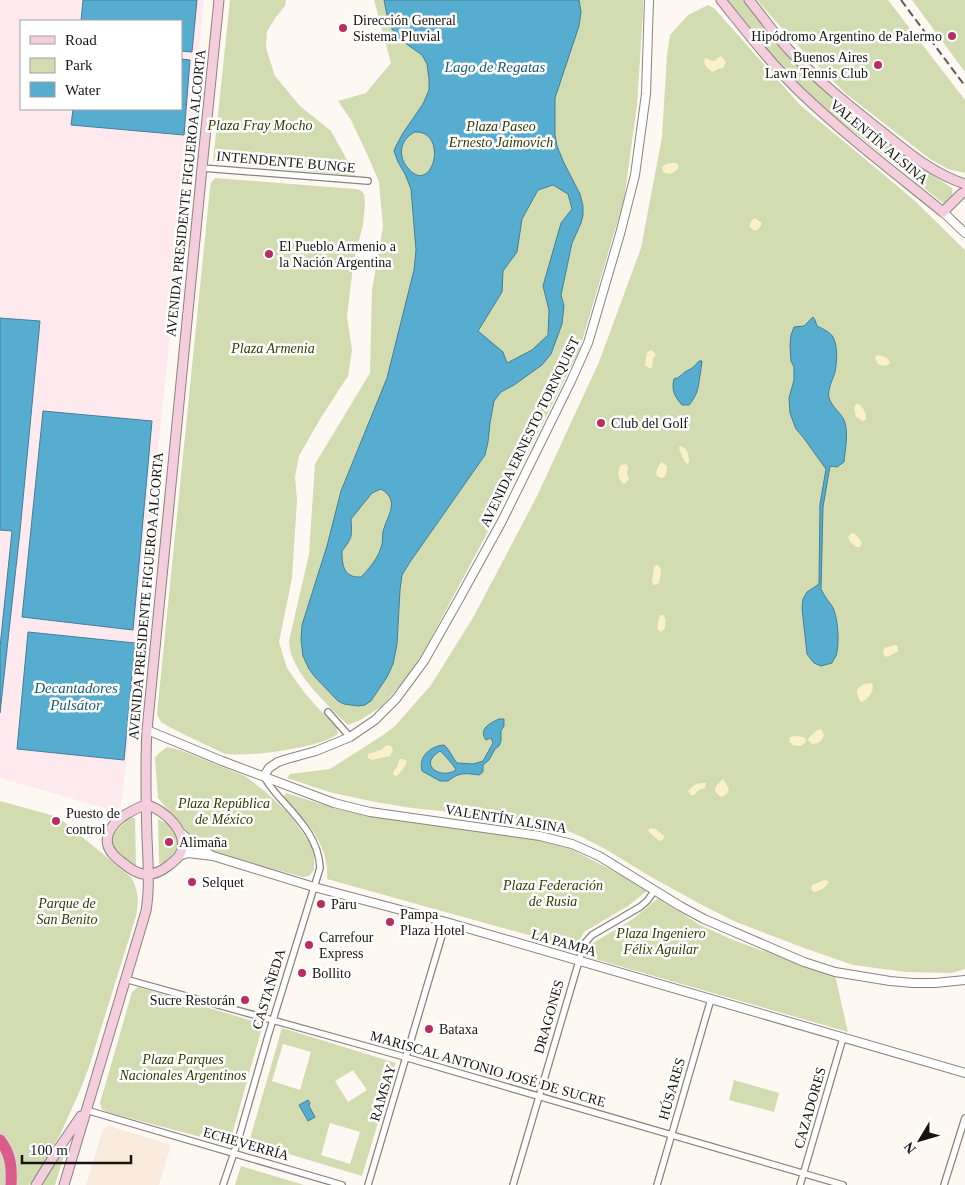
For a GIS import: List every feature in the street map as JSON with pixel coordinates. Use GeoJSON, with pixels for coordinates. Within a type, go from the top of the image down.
{"type":"FeatureCollection","features":[{"type":"Feature","properties":{"kind":"highway"},"geometry":{"type":"LineString","coordinates":[[0,1140],[10,1160],[11,1185]]}},
{"type":"Feature","properties":{"kind":"main road","name":"AVENIDA PRESIDENTE FIGUEROA ALCORTA"},"geometry":{"type":"LineString","coordinates":[[64,1185],[146,911],[148,898],[149,874],[145,765],[147,730],[219,0]]}},
{"type":"Feature","properties":{"kind":"main road","name":"VALENTÍN ALSINA"},"geometry":{"type":"LineString","coordinates":[[721,0],[778,70],[800,92],[943,212]]}},
{"type":"Feature","properties":{"kind":"main road","name":"VALENTÍN ALSINA"},"geometry":{"type":"LineString","coordinates":[[749,0],[789,50],[821,82],[922,163],[952,180],[965,184]]}},
{"type":"Feature","properties":{"kind":"main road"},"geometry":{"type":"LineString","coordinates":[[952,180],[958,190],[955,199]]}},
{"type":"Feature","properties":{"kind":"main road"},"geometry":{"type":"LineString","coordinates":[[943,212],[955,199],[965,192]]}},
{"type":"Feature","properties":{"kind":"main road"},"geometry":{"type":"LineString","coordinates":[[146,805],[157,809],[179,830],[182,838],[182,850],[179,856],[155,874],[136,872],[129,868],[112,853],[107,842],[107,836],[112,826],[131,811],[146,805]]}},
{"type":"Feature","properties":{"kind":"main road"},"geometry":{"type":"LineString","coordinates":[[36,1185],[86,1110]]}},
{"type":"Feature","properties":{"kind":"street","name":"AVENIDA ERNESTO TORNQUIST"},"geometry":{"type":"LineString","coordinates":[[264,776],[269,768],[278,762],[287,758],[316,752],[350,737],[375,720],[396,699],[424,661],[458,601],[502,521],[572,381],[588,343],[620,234],[634,175],[646,94],[649,0]]}},
{"type":"Feature","properties":{"kind":"street","name":"INTENDENTE BUNGE"},"geometry":{"type":"LineString","coordinates":[[202,168],[368,182]]}},
{"type":"Feature","properties":{"kind":"street","name":"VALENTÍN ALSINA"},"geometry":{"type":"LineString","coordinates":[[943,212],[965,233]]}},
{"type":"Feature","properties":{"kind":"street"},"geometry":{"type":"LineString","coordinates":[[328,712],[350,737]]}},
{"type":"Feature","properties":{"kind":"street","name":"VALENTÍN ALSINA"},"geometry":{"type":"LineString","coordinates":[[147,730],[334,803],[370,812],[540,836],[572,844],[599,856],[704,919],[804,962],[835,972],[913,983],[965,980]]}},
{"type":"Feature","properties":{"kind":"street","name":"CASTAÑEDA"},"geometry":{"type":"LineString","coordinates":[[223,1185],[320,868],[316,846],[307,830],[271,788],[264,776]]}},
{"type":"Feature","properties":{"kind":"street","name":"LA PAMPA"},"geometry":{"type":"LineString","coordinates":[[179,830],[190,841],[213,856]]}},
{"type":"Feature","properties":{"kind":"street","name":"LA PAMPA"},"geometry":{"type":"LineString","coordinates":[[179,856],[188,853],[213,856],[314,887],[446,922],[965,1073]]}},
{"type":"Feature","properties":{"kind":"street","name":"DRAGONES"},"geometry":{"type":"LineString","coordinates":[[513,1185],[584,944],[598,931],[640,907],[655,890]]}},
{"type":"Feature","properties":{"kind":"street","name":"RAMSAY"},"geometry":{"type":"LineString","coordinates":[[368,1185],[446,922]]}},
{"type":"Feature","properties":{"kind":"street","name":"MARISCAL ANTONIO JOSÉ DE SUCRE"},"geometry":{"type":"LineString","coordinates":[[125,979],[406,1058],[843,1185]]}},
{"type":"Feature","properties":{"kind":"street","name":"HÚSARES"},"geometry":{"type":"LineString","coordinates":[[657,1185],[711,999]]}},
{"type":"Feature","properties":{"kind":"street","name":"CAZADORES"},"geometry":{"type":"LineString","coordinates":[[800,1185],[843,1038]]}},
{"type":"Feature","properties":{"kind":"street","name":"ECHEVERRÍA"},"geometry":{"type":"LineString","coordinates":[[86,1110],[342,1185]]}},
{"type":"Feature","properties":{"kind":"street"},"geometry":{"type":"LineString","coordinates":[[944,1185],[965,1118]]}},
{"type":"Feature","properties":{"kind":"shaded area"},"geometry":{"type":"Polygon","coordinates":[[[0,0],[204,0],[126,766],[121,804],[120,807],[112,810],[0,778],[0,0]]]}},
{"type":"Feature","properties":{"kind":"shaded area"},"geometry":{"type":"Polygon","coordinates":[[[109,1126],[171,1145],[159,1185],[86,1185],[103,1129],[109,1126]]]}},
{"type":"Feature","properties":{"kind":"green space","name":"Plaza Fray Mocho"},"geometry":{"type":"Polygon","coordinates":[[[230,0],[286,0],[285,6],[267,31],[266,48],[275,76],[300,106],[331,131],[356,176],[213,162],[230,0]]]}},
{"type":"Feature","properties":{"kind":"green space","name":"Plaza Paseo Ernesto Jaimovich"},"geometry":{"type":"Polygon","coordinates":[[[374,0],[643,0],[643,12],[637,105],[624,200],[579,351],[493,522],[423,653],[404,681],[381,707],[348,725],[321,698],[302,675],[295,664],[289,641],[309,554],[315,464],[370,373],[372,290],[383,227],[379,182],[351,120],[338,101],[366,93],[391,63],[374,0]]]}},
{"type":"Feature","properties":{"kind":"green space"},"geometry":{"type":"Polygon","coordinates":[[[726,0],[744,0],[782,46],[920,167],[952,188],[952,196],[949,201],[943,203],[808,93],[779,63],[726,0]]]}},
{"type":"Feature","properties":{"kind":"green space","name":"Buenos Aires Lawn Tennis Club"},"geometry":{"type":"Polygon","coordinates":[[[757,0],[888,0],[965,100],[965,173],[948,169],[930,159],[845,93],[794,42],[757,0]]]}},
{"type":"Feature","properties":{"kind":"green space","name":"Hipódromo Argentino de Palermo"},"geometry":{"type":"Polygon","coordinates":[[[912,0],[965,0],[965,72],[912,0]]]}},
{"type":"Feature","properties":{"kind":"green space"},"geometry":{"type":"Polygon","coordinates":[[[708,5],[714,8],[800,105],[914,200],[965,250],[965,969],[952,973],[906,972],[853,965],[807,949],[736,922],[651,877],[607,850],[546,822],[412,808],[375,802],[329,792],[287,778],[290,774],[330,769],[395,726],[431,685],[474,616],[537,496],[599,362],[641,248],[662,137],[670,35],[688,15],[708,5]]]}},
{"type":"Feature","properties":{"kind":"green space","name":"Plaza Armenia"},"geometry":{"type":"Polygon","coordinates":[[[215,178],[355,189],[360,190],[364,194],[365,204],[363,225],[354,259],[347,316],[352,350],[348,376],[299,456],[295,477],[297,500],[292,578],[279,642],[287,668],[304,692],[336,725],[338,733],[318,743],[264,753],[232,754],[220,752],[161,722],[157,714],[210,188],[215,178]]]}},
{"type":"Feature","properties":{"kind":"green space","name":"Plaza República de México"},"geometry":{"type":"Polygon","coordinates":[[[167,747],[180,750],[245,776],[267,793],[290,815],[311,845],[314,857],[314,870],[309,876],[303,877],[212,852],[198,844],[158,798],[155,758],[167,747]]]}},
{"type":"Feature","properties":{"kind":"green space","name":"Plaza Federación de Rusia"},"geometry":{"type":"Polygon","coordinates":[[[286,793],[340,810],[542,841],[569,848],[647,891],[628,906],[584,932],[575,948],[327,879],[327,867],[320,844],[308,824],[284,796],[286,793]]]}},
{"type":"Feature","properties":{"kind":"green space","name":"Parque de San Benito"},"geometry":{"type":"Polygon","coordinates":[[[0,801],[58,817],[131,877],[138,896],[136,916],[89,1067],[60,1135],[29,1185],[14,1185],[5,1141],[0,1134],[0,801]]]}},
{"type":"Feature","properties":{"kind":"green space"},"geometry":{"type":"Polygon","coordinates":[[[131,818],[135,818],[136,865],[116,851],[112,840],[116,831],[131,818]]]}},
{"type":"Feature","properties":{"kind":"green space"},"geometry":{"type":"Polygon","coordinates":[[[158,819],[171,827],[177,836],[175,851],[169,859],[159,864],[158,819]]]}},
{"type":"Feature","properties":{"kind":"green space","name":"Plaza Ingeniero Félix Aguilar"},"geometry":{"type":"Polygon","coordinates":[[[658,898],[700,925],[733,940],[835,975],[848,1032],[588,957],[593,943],[633,919],[658,898]]]}},
{"type":"Feature","properties":{"kind":"green space","name":"Plaza Parques Nacionales Argentinos"},"geometry":{"type":"Polygon","coordinates":[[[138,987],[263,1024],[230,1142],[227,1144],[107,1112],[102,1109],[100,1103],[132,992],[138,987]]]}},
{"type":"Feature","properties":{"kind":"green space"},"geometry":{"type":"Polygon","coordinates":[[[282,1028],[396,1063],[362,1176],[249,1142],[282,1028]],[[283,1044],[272,1081],[300,1090],[311,1052],[283,1044]],[[353,1070],[335,1081],[348,1102],[367,1090],[353,1070]],[[330,1123],[321,1155],[350,1164],[360,1132],[330,1123]]]}},
{"type":"Feature","properties":{"kind":"green space"},"geometry":{"type":"Polygon","coordinates":[[[734,1080],[779,1093],[774,1112],[729,1100],[734,1080]]]}},
{"type":"Feature","properties":{"kind":"green space"},"geometry":{"type":"Polygon","coordinates":[[[68,1142],[55,1185],[41,1185],[68,1142]]]}},
{"type":"Feature","properties":{"kind":"green space"},"geometry":{"type":"Polygon","coordinates":[[[0,1148],[7,1165],[6,1185],[0,1185],[0,1148]]]}},
{"type":"Feature","properties":{"kind":"green space"},"geometry":{"type":"Polygon","coordinates":[[[241,1166],[304,1185],[235,1185],[241,1166]]]}},
{"type":"Feature","properties":{"kind":"sand"},"geometry":{"type":"Polygon","coordinates":[[[721,56],[726,62],[723,68],[713,72],[709,70],[704,62],[705,58],[713,61],[721,56]]]}},
{"type":"Feature","properties":{"kind":"sand"},"geometry":{"type":"Polygon","coordinates":[[[676,163],[679,166],[672,173],[663,172],[662,167],[676,163]]]}},
{"type":"Feature","properties":{"kind":"sand"},"geometry":{"type":"Polygon","coordinates":[[[755,218],[762,223],[759,229],[754,231],[749,226],[755,218]]]}},
{"type":"Feature","properties":{"kind":"sand"},"geometry":{"type":"Polygon","coordinates":[[[650,350],[656,355],[653,359],[652,368],[645,365],[647,353],[650,350]]]}},
{"type":"Feature","properties":{"kind":"sand"},"geometry":{"type":"Polygon","coordinates":[[[877,355],[887,358],[890,363],[884,366],[878,364],[875,358],[877,355]]]}},
{"type":"Feature","properties":{"kind":"sand"},"geometry":{"type":"Polygon","coordinates":[[[856,404],[859,404],[865,413],[866,419],[863,421],[856,417],[854,408],[856,404]]]}},
{"type":"Feature","properties":{"kind":"sand"},"geometry":{"type":"Polygon","coordinates":[[[681,446],[688,452],[689,462],[687,464],[680,451],[679,447],[681,446]]]}},
{"type":"Feature","properties":{"kind":"sand"},"geometry":{"type":"Polygon","coordinates":[[[662,462],[667,466],[666,476],[662,478],[657,476],[656,472],[662,462]]]}},
{"type":"Feature","properties":{"kind":"sand"},"geometry":{"type":"Polygon","coordinates":[[[626,464],[629,479],[625,484],[620,481],[618,473],[621,465],[626,464]]]}},
{"type":"Feature","properties":{"kind":"sand"},"geometry":{"type":"Polygon","coordinates":[[[852,533],[862,542],[860,547],[856,547],[850,542],[848,537],[852,533]]]}},
{"type":"Feature","properties":{"kind":"sand"},"geometry":{"type":"Polygon","coordinates":[[[657,565],[661,572],[659,583],[655,585],[652,581],[654,566],[657,565]]]}},
{"type":"Feature","properties":{"kind":"sand"},"geometry":{"type":"Polygon","coordinates":[[[660,615],[663,615],[666,621],[665,628],[661,632],[658,630],[660,615]]]}},
{"type":"Feature","properties":{"kind":"sand"},"geometry":{"type":"Polygon","coordinates":[[[898,646],[898,651],[888,657],[885,656],[883,653],[884,648],[898,646]]]}},
{"type":"Feature","properties":{"kind":"sand"},"geometry":{"type":"Polygon","coordinates":[[[872,683],[873,688],[869,696],[862,702],[860,701],[857,689],[864,684],[872,683]]]}},
{"type":"Feature","properties":{"kind":"sand"},"geometry":{"type":"Polygon","coordinates":[[[821,729],[824,735],[822,739],[818,743],[812,744],[808,740],[809,737],[821,729]]]}},
{"type":"Feature","properties":{"kind":"sand"},"geometry":{"type":"Polygon","coordinates":[[[793,736],[804,737],[805,743],[801,746],[793,745],[789,738],[793,736]]]}},
{"type":"Feature","properties":{"kind":"sand"},"geometry":{"type":"Polygon","coordinates":[[[386,745],[391,746],[393,750],[390,756],[372,760],[368,758],[368,754],[381,750],[386,745]]]}},
{"type":"Feature","properties":{"kind":"sand"},"geometry":{"type":"Polygon","coordinates":[[[400,759],[407,761],[397,776],[393,775],[394,770],[400,759]]]}},
{"type":"Feature","properties":{"kind":"sand"},"geometry":{"type":"Polygon","coordinates":[[[723,779],[729,789],[727,794],[722,797],[715,791],[716,786],[723,779]]]}},
{"type":"Feature","properties":{"kind":"sand"},"geometry":{"type":"Polygon","coordinates":[[[706,783],[705,788],[691,795],[688,791],[694,785],[706,783]]]}},
{"type":"Feature","properties":{"kind":"sand"},"geometry":{"type":"Polygon","coordinates":[[[651,828],[656,829],[664,836],[663,840],[660,841],[649,832],[648,830],[651,828]]]}},
{"type":"Feature","properties":{"kind":"sand"},"geometry":{"type":"Polygon","coordinates":[[[824,880],[829,881],[823,888],[814,892],[811,889],[812,885],[824,880]]]}},
{"type":"Feature","properties":{"kind":"water"},"geometry":{"type":"Polygon","coordinates":[[[83,0],[197,0],[192,52],[182,51],[182,20],[81,20],[83,0]]]}},
{"type":"Feature","properties":{"kind":"water","name":"Lago de Regatas"},"geometry":{"type":"Polygon","coordinates":[[[384,0],[579,0],[581,12],[579,26],[555,98],[555,135],[564,163],[580,194],[583,215],[572,243],[561,295],[564,306],[562,324],[551,354],[542,365],[501,392],[494,401],[485,455],[402,575],[397,644],[393,664],[371,701],[365,705],[358,706],[338,701],[315,677],[303,656],[301,640],[302,625],[327,546],[341,491],[387,378],[414,270],[416,250],[411,189],[394,151],[403,133],[423,104],[429,90],[429,79],[427,64],[422,55],[398,38],[392,29],[384,0]],[[415,132],[406,139],[402,147],[402,157],[407,167],[416,175],[424,175],[430,170],[434,161],[434,151],[432,142],[426,135],[415,132]],[[553,185],[538,190],[522,219],[517,252],[503,271],[502,292],[478,331],[503,352],[507,363],[532,350],[548,335],[549,310],[543,286],[561,223],[572,209],[568,194],[553,185]],[[381,489],[372,493],[351,519],[351,536],[342,551],[342,561],[347,573],[355,577],[361,577],[371,566],[381,549],[383,532],[391,509],[390,498],[387,494],[381,489]]]}},
{"type":"Feature","properties":{"kind":"water"},"geometry":{"type":"Polygon","coordinates":[[[182,59],[190,60],[184,135],[71,125],[73,110],[182,110],[182,59]]]}},
{"type":"Feature","properties":{"kind":"water"},"geometry":{"type":"Polygon","coordinates":[[[813,317],[817,326],[830,334],[835,341],[836,364],[829,388],[829,398],[844,420],[846,435],[844,462],[837,467],[830,466],[823,507],[821,589],[834,610],[838,638],[836,656],[832,663],[821,666],[814,663],[807,654],[802,608],[803,599],[807,592],[819,584],[820,504],[826,469],[796,429],[790,413],[789,398],[794,380],[794,367],[791,361],[790,346],[791,335],[794,327],[804,326],[813,317]]]}},
{"type":"Feature","properties":{"kind":"water"},"geometry":{"type":"Polygon","coordinates":[[[0,318],[40,321],[0,713],[0,647],[12,531],[0,530],[0,318]]]}},
{"type":"Feature","properties":{"kind":"water"},"geometry":{"type":"Polygon","coordinates":[[[699,361],[702,362],[696,394],[689,405],[682,405],[674,393],[674,379],[692,368],[699,361]]]}},
{"type":"Feature","properties":{"kind":"water"},"geometry":{"type":"Polygon","coordinates":[[[43,411],[152,421],[133,630],[22,617],[43,411]]]}},
{"type":"Feature","properties":{"kind":"water","name":"Decantadores Pulsátor"},"geometry":{"type":"Polygon","coordinates":[[[28,632],[135,643],[124,760],[17,749],[28,632]]]}},
{"type":"Feature","properties":{"kind":"water"},"geometry":{"type":"Polygon","coordinates":[[[499,719],[504,719],[501,741],[489,760],[483,765],[483,772],[479,775],[462,774],[448,781],[440,781],[422,771],[421,766],[424,756],[435,747],[444,745],[457,763],[473,764],[483,761],[493,743],[491,738],[486,740],[483,733],[484,730],[499,719]],[[440,751],[433,756],[431,761],[431,766],[434,770],[450,773],[456,770],[451,763],[440,751]]]}},
{"type":"Feature","properties":{"kind":"water"},"geometry":{"type":"Polygon","coordinates":[[[308,1100],[315,1117],[308,1121],[299,1105],[308,1100]]]}},
{"type":"Feature","properties":{"kind":"railway"},"geometry":{"type":"LineString","coordinates":[[901,0],[965,86]]}},
{"type":"Feature","properties":{"kind":"place","name":"Dirección General Sistema Pluvial"},"geometry":{"type":"Point","coordinates":[343,28]}},
{"type":"Feature","properties":{"kind":"place","name":"Hipódromo Argentino de Palermo"},"geometry":{"type":"Point","coordinates":[952,36]}},
{"type":"Feature","properties":{"kind":"place","name":"Buenos Aires Lawn Tennis Club"},"geometry":{"type":"Point","coordinates":[878,65]}},
{"type":"Feature","properties":{"kind":"place","name":"El Pueblo Armenio a la Nación Argentina"},"geometry":{"type":"Point","coordinates":[269,254]}},
{"type":"Feature","properties":{"kind":"place","name":"Club del Golf"},"geometry":{"type":"Point","coordinates":[601,423]}},
{"type":"Feature","properties":{"kind":"place","name":"Puesto de control"},"geometry":{"type":"Point","coordinates":[56,821]}},
{"type":"Feature","properties":{"kind":"place","name":"Alimaña"},"geometry":{"type":"Point","coordinates":[169,842]}},
{"type":"Feature","properties":{"kind":"place","name":"Selquet"},"geometry":{"type":"Point","coordinates":[192,882]}},
{"type":"Feature","properties":{"kind":"place","name":"Paru"},"geometry":{"type":"Point","coordinates":[321,904]}},
{"type":"Feature","properties":{"kind":"place","name":"Pampa Plaza Hotel"},"geometry":{"type":"Point","coordinates":[390,922]}},
{"type":"Feature","properties":{"kind":"place","name":"Carrefour Express"},"geometry":{"type":"Point","coordinates":[309,945]}},
{"type":"Feature","properties":{"kind":"place","name":"Bollito"},"geometry":{"type":"Point","coordinates":[302,973]}},
{"type":"Feature","properties":{"kind":"place","name":"Sucre Restorán"},"geometry":{"type":"Point","coordinates":[245,1000]}},
{"type":"Feature","properties":{"kind":"place","name":"Bataxa"},"geometry":{"type":"Point","coordinates":[429,1029]}}]}
